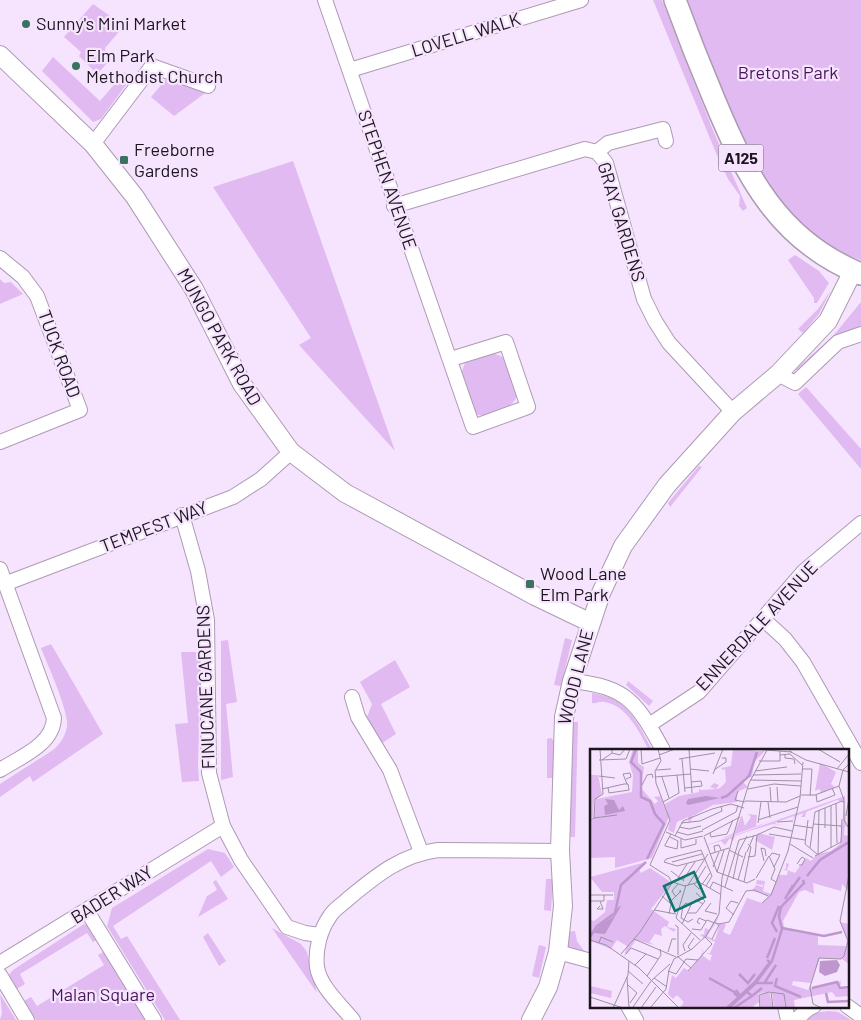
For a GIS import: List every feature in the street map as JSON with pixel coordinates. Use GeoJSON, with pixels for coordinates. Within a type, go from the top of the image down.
{"type":"FeatureCollection","features":[{"type":"Feature","properties":{"kind":"main road","name":"A125"},"geometry":{"type":"LineString","coordinates":[[675,0],[722,120],[758,190],[784,223],[804,242],[830,259],[857,272]]}},
{"type":"Feature","properties":{"kind":"street","name":"STEPHEN AVENUE"},"geometry":{"type":"LineString","coordinates":[[325,0],[394,206],[451,359],[473,427],[528,407],[506,342],[451,359]]}},
{"type":"Feature","properties":{"kind":"street","name":"LOVELL WALK"},"geometry":{"type":"LineString","coordinates":[[350,70],[581,0]]}},
{"type":"Feature","properties":{"kind":"street","name":"MUNGO PARK ROAD"},"geometry":{"type":"LineString","coordinates":[[0,55],[93,144],[135,198],[194,289],[242,384],[291,452],[345,493],[535,596],[589,622]]}},
{"type":"Feature","properties":{"kind":"street"},"geometry":{"type":"LineString","coordinates":[[93,144],[152,66],[208,86]]}},
{"type":"Feature","properties":{"kind":"street"},"geometry":{"type":"LineString","coordinates":[[597,152],[608,144],[662,129],[666,141]]}},
{"type":"Feature","properties":{"kind":"street","name":"GRAY GARDENS"},"geometry":{"type":"LineString","coordinates":[[394,206],[586,150],[597,152],[606,163],[644,299],[655,321],[669,343],[733,412]]}},
{"type":"Feature","properties":{"kind":"street","name":"TUCK ROAD"},"geometry":{"type":"LineString","coordinates":[[0,258],[23,277],[37,296],[80,410],[0,442]]}},
{"type":"Feature","properties":{"kind":"street","name":"WOOD LANE"},"geometry":{"type":"LineString","coordinates":[[531,1020],[548,987],[558,952],[564,906],[560,851],[563,731],[572,681],[589,622],[623,546],[667,485],[733,412],[778,374],[828,321],[857,272]]}},
{"type":"Feature","properties":{"kind":"street"},"geometry":{"type":"LineString","coordinates":[[778,374],[795,383],[838,342],[861,334]]}},
{"type":"Feature","properties":{"kind":"street","name":"TEMPEST WAY"},"geometry":{"type":"LineString","coordinates":[[7,583],[182,515],[234,497],[261,479],[291,452]]}},
{"type":"Feature","properties":{"kind":"street","name":"FINUCANE GARDENS"},"geometry":{"type":"LineString","coordinates":[[182,515],[198,571],[207,620],[209,772],[223,826],[241,860],[287,927],[305,933],[320,934]]}},
{"type":"Feature","properties":{"kind":"street","name":"ENNERDALE AVENUE"},"geometry":{"type":"LineString","coordinates":[[649,725],[698,692],[804,571],[861,523]]}},
{"type":"Feature","properties":{"kind":"street"},"geometry":{"type":"LineString","coordinates":[[0,569],[7,583],[54,718],[53,728],[48,739],[0,770]]}},
{"type":"Feature","properties":{"kind":"street"},"geometry":{"type":"LineString","coordinates":[[763,620],[785,639],[803,662],[861,763]]}},
{"type":"Feature","properties":{"kind":"street"},"geometry":{"type":"LineString","coordinates":[[572,681],[592,683],[624,694],[638,708],[662,749]]}},
{"type":"Feature","properties":{"kind":"street"},"geometry":{"type":"LineString","coordinates":[[352,697],[358,717],[390,770],[421,852]]}},
{"type":"Feature","properties":{"kind":"street","name":"BADER WAY"},"geometry":{"type":"LineString","coordinates":[[0,963],[223,826]]}},
{"type":"Feature","properties":{"kind":"street"},"geometry":{"type":"LineString","coordinates":[[353,1020],[328,990],[317,967],[320,934],[331,914],[370,880],[398,861],[421,852],[456,850],[560,851]]}},
{"type":"Feature","properties":{"kind":"street"},"geometry":{"type":"LineString","coordinates":[[87,911],[154,1020]]}},
{"type":"Feature","properties":{"kind":"street"},"geometry":{"type":"LineString","coordinates":[[558,952],[590,961]]}},
{"type":"Feature","properties":{"kind":"street"},"geometry":{"type":"LineString","coordinates":[[0,975],[27,1020]]}},
{"type":"Feature","properties":{"kind":"street"},"geometry":{"type":"LineString","coordinates":[[629,1008],[636,1020]]}},
{"type":"Feature","properties":{"kind":"street"},"geometry":{"type":"LineString","coordinates":[[796,1020],[810,1008]]}},
{"type":"Feature","properties":{"kind":"green space"},"geometry":{"type":"Polygon","coordinates":[[[653,0],[662,0],[712,128],[747,208],[743,211],[739,206],[740,196],[728,179],[716,153],[653,0]]]}},
{"type":"Feature","properties":{"kind":"green space","name":"Bretons Park"},"geometry":{"type":"Polygon","coordinates":[[[683,0],[861,0],[861,260],[849,256],[818,238],[772,194],[750,158],[683,0]]]}},
{"type":"Feature","properties":{"kind":"green space"},"geometry":{"type":"Polygon","coordinates":[[[93,4],[124,26],[105,48],[106,56],[110,60],[97,74],[79,56],[81,52],[64,37],[93,4]]]}},
{"type":"Feature","properties":{"kind":"green space"},"geometry":{"type":"Polygon","coordinates":[[[53,57],[100,101],[125,72],[131,78],[101,119],[93,122],[42,71],[53,57]]]}},
{"type":"Feature","properties":{"kind":"green space"},"geometry":{"type":"Polygon","coordinates":[[[167,78],[208,91],[174,116],[151,97],[167,78]]]}},
{"type":"Feature","properties":{"kind":"green space"},"geometry":{"type":"Polygon","coordinates":[[[293,161],[395,451],[299,345],[311,338],[213,187],[293,161]]]}},
{"type":"Feature","properties":{"kind":"green space"},"geometry":{"type":"Polygon","coordinates":[[[795,255],[819,271],[829,283],[817,303],[814,303],[814,298],[788,260],[795,255]]]}},
{"type":"Feature","properties":{"kind":"green space"},"geometry":{"type":"Polygon","coordinates":[[[0,279],[4,283],[11,282],[23,294],[0,304],[0,279]]]}},
{"type":"Feature","properties":{"kind":"green space"},"geometry":{"type":"Polygon","coordinates":[[[831,290],[819,314],[803,333],[798,329],[818,309],[831,290]]]}},
{"type":"Feature","properties":{"kind":"green space"},"geometry":{"type":"Polygon","coordinates":[[[861,302],[861,326],[839,336],[800,370],[795,370],[833,336],[861,302]]]}},
{"type":"Feature","properties":{"kind":"green space"},"geometry":{"type":"Polygon","coordinates":[[[493,353],[505,358],[518,392],[516,398],[507,408],[495,414],[475,414],[460,376],[465,363],[493,353]]]}},
{"type":"Feature","properties":{"kind":"green space"},"geometry":{"type":"Polygon","coordinates":[[[806,387],[861,449],[861,469],[798,394],[806,387]]]}},
{"type":"Feature","properties":{"kind":"green space"},"geometry":{"type":"Polygon","coordinates":[[[699,466],[702,467],[670,507],[668,503],[699,466]]]}},
{"type":"Feature","properties":{"kind":"green space"},"geometry":{"type":"Polygon","coordinates":[[[565,638],[572,640],[561,686],[554,685],[565,638]]]}},
{"type":"Feature","properties":{"kind":"green space"},"geometry":{"type":"Polygon","coordinates":[[[228,640],[237,702],[226,704],[233,777],[221,780],[221,641],[228,640]]]}},
{"type":"Feature","properties":{"kind":"green space"},"geometry":{"type":"Polygon","coordinates":[[[51,644],[103,734],[33,782],[30,776],[0,797],[0,784],[53,750],[62,740],[66,731],[67,720],[65,710],[41,648],[51,644]]]}},
{"type":"Feature","properties":{"kind":"green space"},"geometry":{"type":"Polygon","coordinates":[[[181,652],[201,652],[199,781],[182,782],[175,724],[188,723],[181,652]]]}},
{"type":"Feature","properties":{"kind":"green space"},"geometry":{"type":"Polygon","coordinates":[[[395,660],[410,687],[381,704],[396,734],[382,743],[367,717],[372,704],[360,682],[395,660]]]}},
{"type":"Feature","properties":{"kind":"green space"},"geometry":{"type":"Polygon","coordinates":[[[628,681],[653,701],[649,706],[626,685],[628,681]]]}},
{"type":"Feature","properties":{"kind":"green space"},"geometry":{"type":"Polygon","coordinates":[[[592,693],[614,699],[622,705],[635,720],[651,748],[648,749],[637,728],[619,708],[602,702],[592,703],[592,693]]]}},
{"type":"Feature","properties":{"kind":"green space"},"geometry":{"type":"Polygon","coordinates":[[[573,722],[578,722],[575,837],[567,837],[573,722]]]}},
{"type":"Feature","properties":{"kind":"green space"},"geometry":{"type":"Polygon","coordinates":[[[551,738],[554,741],[554,778],[547,778],[547,739],[551,738]]]}},
{"type":"Feature","properties":{"kind":"green space"},"geometry":{"type":"Polygon","coordinates":[[[208,849],[225,853],[234,867],[221,877],[211,861],[113,926],[121,939],[127,936],[180,1020],[165,1020],[107,926],[112,908],[208,849]]]}},
{"type":"Feature","properties":{"kind":"green space"},"geometry":{"type":"Polygon","coordinates":[[[546,879],[553,879],[551,911],[544,910],[546,879]]]}},
{"type":"Feature","properties":{"kind":"green space"},"geometry":{"type":"Polygon","coordinates":[[[216,880],[228,899],[198,917],[207,896],[217,890],[213,882],[216,880]]]}},
{"type":"Feature","properties":{"kind":"green space"},"geometry":{"type":"Polygon","coordinates":[[[84,924],[89,926],[98,939],[93,942],[87,933],[20,974],[25,984],[17,989],[9,975],[13,970],[84,924]]]}},
{"type":"Feature","properties":{"kind":"green space"},"geometry":{"type":"Polygon","coordinates":[[[272,928],[301,944],[307,952],[317,993],[272,928]]]}},
{"type":"Feature","properties":{"kind":"green space"},"geometry":{"type":"Polygon","coordinates":[[[575,931],[577,941],[584,951],[582,953],[567,946],[567,932],[575,931]]]}},
{"type":"Feature","properties":{"kind":"green space"},"geometry":{"type":"Polygon","coordinates":[[[208,933],[226,961],[219,966],[203,937],[208,933]]]}},
{"type":"Feature","properties":{"kind":"green space"},"geometry":{"type":"Polygon","coordinates":[[[539,945],[546,947],[539,978],[532,976],[539,945]]]}},
{"type":"Feature","properties":{"kind":"green space","name":"Malan Square"},"geometry":{"type":"Polygon","coordinates":[[[105,951],[149,1020],[36,1020],[24,1001],[31,997],[37,1006],[104,965],[98,955],[105,951]]]}},
{"type":"Feature","properties":{"kind":"green space"},"geometry":{"type":"Polygon","coordinates":[[[0,994],[16,1020],[0,1020],[2,1013],[0,994]]]}},
{"type":"Feature","properties":{"kind":"green space"},"geometry":{"type":"Polygon","coordinates":[[[820,1012],[838,1012],[851,1020],[805,1020],[820,1012]]]}},
{"type":"Feature","properties":{"kind":"place","name":"Sunny's Mini Market"},"geometry":{"type":"Point","coordinates":[26,24]}},
{"type":"Feature","properties":{"kind":"place","name":"Elm Park Methodist Church"},"geometry":{"type":"Point","coordinates":[76,66]}},
{"type":"Feature","properties":{"kind":"place","name":"Freeborne Gardens"},"geometry":{"type":"Point","coordinates":[124,160]}},
{"type":"Feature","properties":{"kind":"place","name":"Wood Lane Elm Park"},"geometry":{"type":"Point","coordinates":[530,584]}}]}
